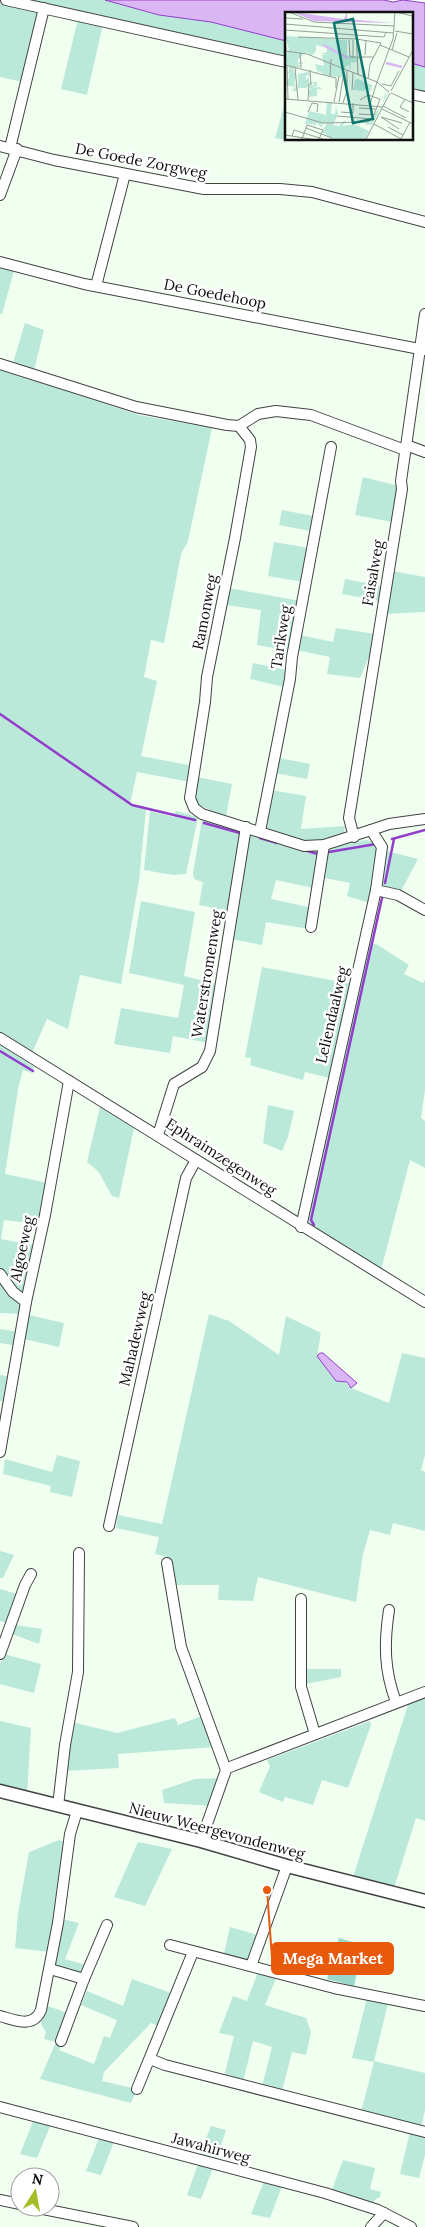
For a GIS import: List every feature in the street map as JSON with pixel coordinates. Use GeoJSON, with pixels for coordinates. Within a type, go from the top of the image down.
{"type":"FeatureCollection","features":[{"type":"Feature","properties":{"kind":"street"},"geometry":{"type":"LineString","coordinates":[[6,0],[285,62]]}},
{"type":"Feature","properties":{"kind":"street"},"geometry":{"type":"LineString","coordinates":[[0,195],[9,148],[44,8]]}},
{"type":"Feature","properties":{"kind":"street"},"geometry":{"type":"LineString","coordinates":[[412,94],[425,97]]}},
{"type":"Feature","properties":{"kind":"street","name":"De Goede Zorgweg"},"geometry":{"type":"LineString","coordinates":[[9,148],[54,160],[204,189],[280,189],[312,192],[425,222]]}},
{"type":"Feature","properties":{"kind":"street"},"geometry":{"type":"LineString","coordinates":[[96,286],[126,174]]}},
{"type":"Feature","properties":{"kind":"street","name":"De Goedehoop"},"geometry":{"type":"LineString","coordinates":[[0,262],[96,286],[422,350]]}},
{"type":"Feature","properties":{"kind":"street","name":"Faisalweg"},"geometry":{"type":"LineString","coordinates":[[354,837],[349,818],[402,489],[401,481],[422,350],[425,314]]}},
{"type":"Feature","properties":{"kind":"street"},"geometry":{"type":"LineString","coordinates":[[0,364],[136,407],[227,426],[239,426],[258,414],[276,411],[311,415],[425,452]]}},
{"type":"Feature","properties":{"kind":"street","name":"Ramonweg"},"geometry":{"type":"LineString","coordinates":[[239,426],[250,440],[251,446],[207,677],[190,798],[194,808],[202,814],[246,827]]}},
{"type":"Feature","properties":{"kind":"street","name":"Tarikweg"},"geometry":{"type":"LineString","coordinates":[[260,831],[290,679],[292,657],[331,448]]}},
{"type":"Feature","properties":{"kind":"street"},"geometry":{"type":"LineString","coordinates":[[246,827],[304,846],[324,845],[354,837],[389,824],[425,819]]}},
{"type":"Feature","properties":{"kind":"street","name":"Waterstromenweg"},"geometry":{"type":"LineString","coordinates":[[158,1135],[174,1084],[202,1067],[210,1051],[246,827]]}},
{"type":"Feature","properties":{"kind":"street","name":"Leliendaalweg"},"geometry":{"type":"LineString","coordinates":[[301,1227],[376,890],[382,847],[371,830]]}},
{"type":"Feature","properties":{"kind":"street"},"geometry":{"type":"LineString","coordinates":[[311,927],[324,845]]}},
{"type":"Feature","properties":{"kind":"street"},"geometry":{"type":"LineString","coordinates":[[376,890],[398,895],[425,910]]}},
{"type":"Feature","properties":{"kind":"street","name":"Ephraimzegenweg"},"geometry":{"type":"LineString","coordinates":[[0,1038],[158,1135],[301,1227],[425,1302]]}},
{"type":"Feature","properties":{"kind":"street","name":"Algoeweg"},"geometry":{"type":"LineString","coordinates":[[0,1452],[26,1302],[45,1215],[69,1081]]}},
{"type":"Feature","properties":{"kind":"street","name":"Mahadewweg"},"geometry":{"type":"LineString","coordinates":[[109,1526],[186,1178],[196,1160]]}},
{"type":"Feature","properties":{"kind":"street"},"geometry":{"type":"LineString","coordinates":[[0,1274],[13,1292],[26,1302]]}},
{"type":"Feature","properties":{"kind":"street"},"geometry":{"type":"LineString","coordinates":[[58,1806],[64,1745],[78,1672],[80,1553]]}},
{"type":"Feature","properties":{"kind":"street"},"geometry":{"type":"LineString","coordinates":[[167,1563],[179,1642],[226,1770],[200,1841]]}},
{"type":"Feature","properties":{"kind":"street"},"geometry":{"type":"LineString","coordinates":[[0,1654],[25,1585],[31,1574]]}},
{"type":"Feature","properties":{"kind":"street"},"geometry":{"type":"LineString","coordinates":[[301,1599],[301,1687],[316,1734]]}},
{"type":"Feature","properties":{"kind":"street"},"geometry":{"type":"LineString","coordinates":[[389,1610],[385,1637],[385,1666],[396,1702]]}},
{"type":"Feature","properties":{"kind":"street"},"geometry":{"type":"LineString","coordinates":[[230,1767],[425,1692]]}},
{"type":"Feature","properties":{"kind":"street","name":"Nieuw Weergevondenweg"},"geometry":{"type":"LineString","coordinates":[[0,1791],[200,1841],[287,1866],[425,1901]]}},
{"type":"Feature","properties":{"kind":"street"},"geometry":{"type":"LineString","coordinates":[[0,2016],[29,2022],[36,2019],[41,2010],[50,1969],[70,1834],[77,1811]]}},
{"type":"Feature","properties":{"kind":"street"},"geometry":{"type":"LineString","coordinates":[[250,1966],[287,1866]]}},
{"type":"Feature","properties":{"kind":"street"},"geometry":{"type":"LineString","coordinates":[[61,2041],[107,1925]]}},
{"type":"Feature","properties":{"kind":"street"},"geometry":{"type":"LineString","coordinates":[[170,1945],[334,1988],[425,2006]]}},
{"type":"Feature","properties":{"kind":"street"},"geometry":{"type":"LineString","coordinates":[[137,2089],[194,1952]]}},
{"type":"Feature","properties":{"kind":"street"},"geometry":{"type":"LineString","coordinates":[[50,1969],[84,1979]]}},
{"type":"Feature","properties":{"kind":"street"},"geometry":{"type":"LineString","coordinates":[[150,2059],[425,2132]]}},
{"type":"Feature","properties":{"kind":"street","name":"Jawahirweg"},"geometry":{"type":"LineString","coordinates":[[0,2107],[325,2193],[384,2213],[411,2227]]}},
{"type":"Feature","properties":{"kind":"street"},"geometry":{"type":"LineString","coordinates":[[60,2212],[133,2227]]}},
{"type":"Feature","properties":{"kind":"street"},"geometry":{"type":"LineString","coordinates":[[371,2227],[384,2213]]}},
{"type":"Feature","properties":{"kind":"shaded area"},"geometry":{"type":"Polygon","coordinates":[[[26,0],[105,0],[159,15],[211,22],[285,41],[285,59],[26,0]]]}},
{"type":"Feature","properties":{"kind":"shaded area"},"geometry":{"type":"Polygon","coordinates":[[[105,0],[384,0],[393,2],[403,0],[425,3],[425,67],[412,63],[412,12],[285,12],[285,41],[211,22],[159,15],[105,0]]]}},
{"type":"Feature","properties":{"kind":"shaded area"},"geometry":{"type":"Polygon","coordinates":[[[0,3],[39,12],[27,83],[0,77],[0,3]]]}},
{"type":"Feature","properties":{"kind":"shaded area"},"geometry":{"type":"Polygon","coordinates":[[[78,19],[103,24],[87,95],[61,89],[78,19]]]}},
{"type":"Feature","properties":{"kind":"shaded area"},"geometry":{"type":"Polygon","coordinates":[[[412,63],[425,67],[425,93],[412,90],[412,63]]]}},
{"type":"Feature","properties":{"kind":"shaded area"},"geometry":{"type":"Polygon","coordinates":[[[285,103],[285,140],[275,138],[285,103]]]}},
{"type":"Feature","properties":{"kind":"shaded area"},"geometry":{"type":"Polygon","coordinates":[[[0,267],[14,271],[2,314],[0,313],[0,267]]]}},
{"type":"Feature","properties":{"kind":"shaded area"},"geometry":{"type":"Polygon","coordinates":[[[25,323],[44,330],[34,370],[13,363],[25,323]]]}},
{"type":"Feature","properties":{"kind":"shaded area"},"geometry":{"type":"Polygon","coordinates":[[[0,369],[139,415],[212,428],[188,541],[181,554],[164,643],[151,640],[144,677],[157,681],[141,756],[193,766],[190,782],[137,772],[130,804],[146,809],[139,881],[121,984],[80,975],[68,1029],[47,1019],[32,1053],[0,1034],[0,369]]]}},
{"type":"Feature","properties":{"kind":"shaded area"},"geometry":{"type":"Polygon","coordinates":[[[363,477],[399,486],[392,522],[355,515],[363,477]]]}},
{"type":"Feature","properties":{"kind":"shaded area"},"geometry":{"type":"Polygon","coordinates":[[[282,510],[313,516],[310,531],[279,525],[282,510]]]}},
{"type":"Feature","properties":{"kind":"shaded area"},"geometry":{"type":"Polygon","coordinates":[[[274,542],[309,548],[303,582],[268,576],[274,542]]]}},
{"type":"Feature","properties":{"kind":"shaded area"},"geometry":{"type":"Polygon","coordinates":[[[392,571],[425,577],[425,612],[386,614],[392,571]]]}},
{"type":"Feature","properties":{"kind":"shaded area"},"geometry":{"type":"Polygon","coordinates":[[[345,579],[381,586],[379,601],[342,594],[345,579]]]}},
{"type":"Feature","properties":{"kind":"shaded area"},"geometry":{"type":"Polygon","coordinates":[[[229,588],[300,601],[290,651],[257,645],[261,610],[226,605],[229,588]]]}},
{"type":"Feature","properties":{"kind":"shaded area"},"geometry":{"type":"Polygon","coordinates":[[[336,628],[375,634],[373,653],[368,659],[360,678],[327,674],[330,657],[296,650],[300,635],[333,642],[336,628]]]}},
{"type":"Feature","properties":{"kind":"shaded area"},"geometry":{"type":"Polygon","coordinates":[[[253,663],[287,670],[285,687],[250,679],[253,663]]]}},
{"type":"Feature","properties":{"kind":"shaded area"},"geometry":{"type":"Polygon","coordinates":[[[279,758],[310,764],[307,779],[275,773],[279,758]]]}},
{"type":"Feature","properties":{"kind":"shaded area"},"geometry":{"type":"Polygon","coordinates":[[[197,777],[232,784],[226,816],[198,805],[194,798],[197,777]]]}},
{"type":"Feature","properties":{"kind":"shaded area"},"geometry":{"type":"Polygon","coordinates":[[[271,790],[306,796],[301,829],[345,826],[344,834],[321,840],[304,841],[288,837],[267,828],[265,826],[271,790]]]}},
{"type":"Feature","properties":{"kind":"shaded area"},"geometry":{"type":"Polygon","coordinates":[[[150,811],[174,817],[176,811],[198,817],[186,874],[173,875],[144,870],[150,811]]]}},
{"type":"Feature","properties":{"kind":"shaded area"},"geometry":{"type":"Polygon","coordinates":[[[202,820],[233,827],[237,829],[240,835],[228,911],[199,905],[203,882],[194,879],[193,873],[202,820]]]}},
{"type":"Feature","properties":{"kind":"shaded area"},"geometry":{"type":"Polygon","coordinates":[[[251,834],[319,849],[318,889],[276,880],[271,899],[313,908],[309,929],[266,922],[262,945],[231,939],[248,836],[251,834]]]}},
{"type":"Feature","properties":{"kind":"shaded area"},"geometry":{"type":"Polygon","coordinates":[[[367,840],[377,846],[378,858],[368,901],[366,902],[347,896],[350,883],[325,878],[326,850],[336,844],[367,840]]]}},
{"type":"Feature","properties":{"kind":"shaded area"},"geometry":{"type":"Polygon","coordinates":[[[386,851],[418,859],[400,893],[381,886],[386,851]]]}},
{"type":"Feature","properties":{"kind":"shaded area"},"geometry":{"type":"Polygon","coordinates":[[[141,901],[195,912],[184,976],[217,984],[209,1043],[173,1036],[170,1053],[114,1044],[121,1008],[178,1018],[184,985],[129,973],[141,901]]]}},
{"type":"Feature","properties":{"kind":"shaded area"},"geometry":{"type":"Polygon","coordinates":[[[368,942],[378,945],[409,965],[404,974],[423,983],[425,980],[425,1090],[421,1118],[425,1121],[425,1168],[410,1160],[381,1270],[311,1226],[307,1219],[368,942]]]}},
{"type":"Feature","properties":{"kind":"shaded area"},"geometry":{"type":"Polygon","coordinates":[[[262,967],[351,984],[330,1078],[305,1072],[303,1080],[250,1065],[251,1058],[245,1057],[262,967]]]}},
{"type":"Feature","properties":{"kind":"shaded area"},"geometry":{"type":"Polygon","coordinates":[[[0,1044],[34,1067],[32,1073],[23,1070],[18,1089],[5,1174],[48,1183],[40,1224],[4,1220],[1,1239],[37,1246],[24,1293],[21,1294],[0,1267],[0,1044]]]}},
{"type":"Feature","properties":{"kind":"shaded area"},"geometry":{"type":"Polygon","coordinates":[[[268,1105],[294,1111],[288,1137],[282,1151],[263,1143],[268,1105]]]}},
{"type":"Feature","properties":{"kind":"shaded area"},"geometry":{"type":"Polygon","coordinates":[[[100,1107],[134,1128],[119,1198],[112,1196],[98,1171],[87,1162],[100,1107]]]}},
{"type":"Feature","properties":{"kind":"shaded area"},"geometry":{"type":"Polygon","coordinates":[[[0,1276],[21,1303],[21,1314],[0,1313],[0,1276]]]}},
{"type":"Feature","properties":{"kind":"shaded area"},"geometry":{"type":"Polygon","coordinates":[[[209,1314],[229,1321],[279,1355],[286,1316],[321,1333],[317,1356],[351,1388],[389,1403],[402,1353],[425,1358],[425,1455],[421,1470],[425,1472],[425,1531],[393,1523],[390,1535],[370,1530],[363,1554],[356,1602],[258,1577],[253,1601],[218,1600],[219,1585],[176,1585],[171,1558],[155,1554],[159,1537],[116,1528],[118,1515],[162,1524],[209,1314]]]}},
{"type":"Feature","properties":{"kind":"shaded area"},"geometry":{"type":"Polygon","coordinates":[[[29,1315],[64,1323],[59,1347],[24,1339],[29,1315]]]}},
{"type":"Feature","properties":{"kind":"shaded area"},"geometry":{"type":"Polygon","coordinates":[[[0,1329],[19,1332],[17,1346],[0,1343],[0,1329]]]}},
{"type":"Feature","properties":{"kind":"shaded area"},"geometry":{"type":"Polygon","coordinates":[[[323,1353],[357,1383],[351,1388],[347,1382],[336,1381],[317,1356],[323,1353]]]}},
{"type":"Feature","properties":{"kind":"shaded area"},"geometry":{"type":"Polygon","coordinates":[[[0,1375],[12,1377],[7,1402],[0,1401],[0,1375]]]}},
{"type":"Feature","properties":{"kind":"shaded area"},"geometry":{"type":"Polygon","coordinates":[[[57,1455],[80,1461],[72,1497],[50,1492],[51,1486],[3,1474],[5,1459],[52,1472],[57,1455]]]}},
{"type":"Feature","properties":{"kind":"shaded area"},"geometry":{"type":"Polygon","coordinates":[[[0,1551],[14,1555],[3,1578],[0,1578],[0,1551]]]}},
{"type":"Feature","properties":{"kind":"shaded area"},"geometry":{"type":"Polygon","coordinates":[[[0,1589],[17,1594],[9,1624],[0,1621],[0,1589]]]}},
{"type":"Feature","properties":{"kind":"shaded area"},"geometry":{"type":"Polygon","coordinates":[[[15,1625],[42,1629],[39,1644],[12,1634],[15,1625]]]}},
{"type":"Feature","properties":{"kind":"shaded area"},"geometry":{"type":"Polygon","coordinates":[[[4,1654],[41,1664],[34,1693],[0,1684],[0,1665],[4,1654]]]}},
{"type":"Feature","properties":{"kind":"shaded area"},"geometry":{"type":"Polygon","coordinates":[[[304,1669],[341,1669],[341,1677],[305,1684],[304,1669]]]}},
{"type":"Feature","properties":{"kind":"shaded area"},"geometry":{"type":"Polygon","coordinates":[[[425,1698],[425,1821],[416,1818],[394,1888],[353,1877],[408,1705],[425,1698]]]}},
{"type":"Feature","properties":{"kind":"shaded area"},"geometry":{"type":"Polygon","coordinates":[[[204,1715],[215,1747],[118,1754],[119,1768],[65,1771],[72,1722],[117,1733],[175,1718],[178,1725],[204,1715]]]}},
{"type":"Feature","properties":{"kind":"shaded area"},"geometry":{"type":"Polygon","coordinates":[[[0,1721],[31,1728],[27,1794],[0,1786],[0,1721]]]}},
{"type":"Feature","properties":{"kind":"shaded area"},"geometry":{"type":"Polygon","coordinates":[[[370,1721],[371,1725],[348,1788],[322,1780],[313,1805],[285,1797],[283,1802],[259,1792],[270,1766],[267,1760],[370,1721]]]}},
{"type":"Feature","properties":{"kind":"shaded area"},"geometry":{"type":"Polygon","coordinates":[[[223,1778],[215,1806],[164,1803],[162,1790],[195,1779],[223,1778]]]}},
{"type":"Feature","properties":{"kind":"shaded area"},"geometry":{"type":"Polygon","coordinates":[[[59,1840],[65,1842],[50,1952],[15,1948],[18,1913],[29,1852],[59,1840]]]}},
{"type":"Feature","properties":{"kind":"shaded area"},"geometry":{"type":"Polygon","coordinates":[[[138,1842],[172,1849],[145,1906],[114,1897],[138,1842]]]}},
{"type":"Feature","properties":{"kind":"shaded area"},"geometry":{"type":"Polygon","coordinates":[[[62,1919],[79,1923],[65,1959],[86,1965],[82,1976],[55,1965],[62,1919]]]}},
{"type":"Feature","properties":{"kind":"shaded area"},"geometry":{"type":"Polygon","coordinates":[[[230,1927],[261,1936],[250,1961],[223,1958],[230,1927]]]}},
{"type":"Feature","properties":{"kind":"shaded area"},"geometry":{"type":"Polygon","coordinates":[[[339,1938],[363,1945],[354,1986],[327,1979],[339,1938]]]}},
{"type":"Feature","properties":{"kind":"shaded area"},"geometry":{"type":"Polygon","coordinates":[[[258,1972],[277,1976],[265,2005],[306,2018],[311,2032],[306,2055],[292,2052],[282,2091],[262,2086],[272,2047],[253,2041],[243,2082],[224,2077],[234,2036],[219,2033],[233,1996],[247,2001],[258,1972]]]}},
{"type":"Feature","properties":{"kind":"shaded area"},"geometry":{"type":"Polygon","coordinates":[[[132,1979],[177,1995],[164,2028],[151,2023],[104,2072],[102,2081],[137,2089],[131,2103],[40,2079],[56,2042],[44,2039],[46,2032],[41,2024],[45,2005],[73,2015],[59,2050],[94,2064],[104,2036],[110,2038],[117,2020],[81,2005],[87,1991],[123,2006],[132,1979]]]}},
{"type":"Feature","properties":{"kind":"shaded area"},"geometry":{"type":"Polygon","coordinates":[[[367,1998],[388,2003],[374,2061],[425,2073],[425,2110],[421,2129],[361,2112],[374,2062],[352,2058],[367,1998]]]}},
{"type":"Feature","properties":{"kind":"shaded area"},"geometry":{"type":"Polygon","coordinates":[[[34,2119],[51,2124],[37,2158],[20,2154],[34,2119]]]}},
{"type":"Feature","properties":{"kind":"shaded area"},"geometry":{"type":"Polygon","coordinates":[[[211,2126],[226,2130],[216,2161],[199,2156],[211,2126]]]}},
{"type":"Feature","properties":{"kind":"shaded area"},"geometry":{"type":"Polygon","coordinates":[[[410,2132],[425,2136],[425,2155],[419,2178],[400,2174],[410,2132]]]}},
{"type":"Feature","properties":{"kind":"shaded area"},"geometry":{"type":"Polygon","coordinates":[[[99,2138],[114,2142],[101,2175],[86,2171],[99,2138]]]}},
{"type":"Feature","properties":{"kind":"shaded area"},"geometry":{"type":"Polygon","coordinates":[[[343,2160],[375,2168],[370,2189],[381,2192],[380,2197],[372,2204],[331,2192],[343,2160]]]}},
{"type":"Feature","properties":{"kind":"shaded area"},"geometry":{"type":"Polygon","coordinates":[[[198,2164],[213,2168],[201,2199],[187,2195],[198,2164]]]}},
{"type":"Feature","properties":{"kind":"shaded area"},"geometry":{"type":"Polygon","coordinates":[[[264,2181],[282,2186],[270,2218],[251,2214],[264,2181]]]}},
{"type":"Feature","properties":{"kind":"waterway"},"geometry":{"type":"LineString","coordinates":[[0,714],[132,805],[195,820]]}},
{"type":"Feature","properties":{"kind":"waterway"},"geometry":{"type":"LineString","coordinates":[[204,823],[240,833]]}},
{"type":"Feature","properties":{"kind":"waterway"},"geometry":{"type":"LineString","coordinates":[[392,839],[425,830]]}},
{"type":"Feature","properties":{"kind":"waterway"},"geometry":{"type":"LineString","coordinates":[[260,838],[277,843]]}},
{"type":"Feature","properties":{"kind":"waterway"},"geometry":{"type":"LineString","coordinates":[[385,883],[394,839]]}},
{"type":"Feature","properties":{"kind":"waterway"},"geometry":{"type":"LineString","coordinates":[[329,852],[376,844]]}},
{"type":"Feature","properties":{"kind":"waterway"},"geometry":{"type":"LineString","coordinates":[[304,850],[318,854]]}},
{"type":"Feature","properties":{"kind":"waterway"},"geometry":{"type":"LineString","coordinates":[[314,1225],[311,1220],[382,898]]}},
{"type":"Feature","properties":{"kind":"waterway"},"geometry":{"type":"LineString","coordinates":[[0,1051],[33,1071]]}},
{"type":"Feature","properties":{"kind":"place","name":"Mega Market"},"geometry":{"type":"Point","coordinates":[267,1890]}}]}
